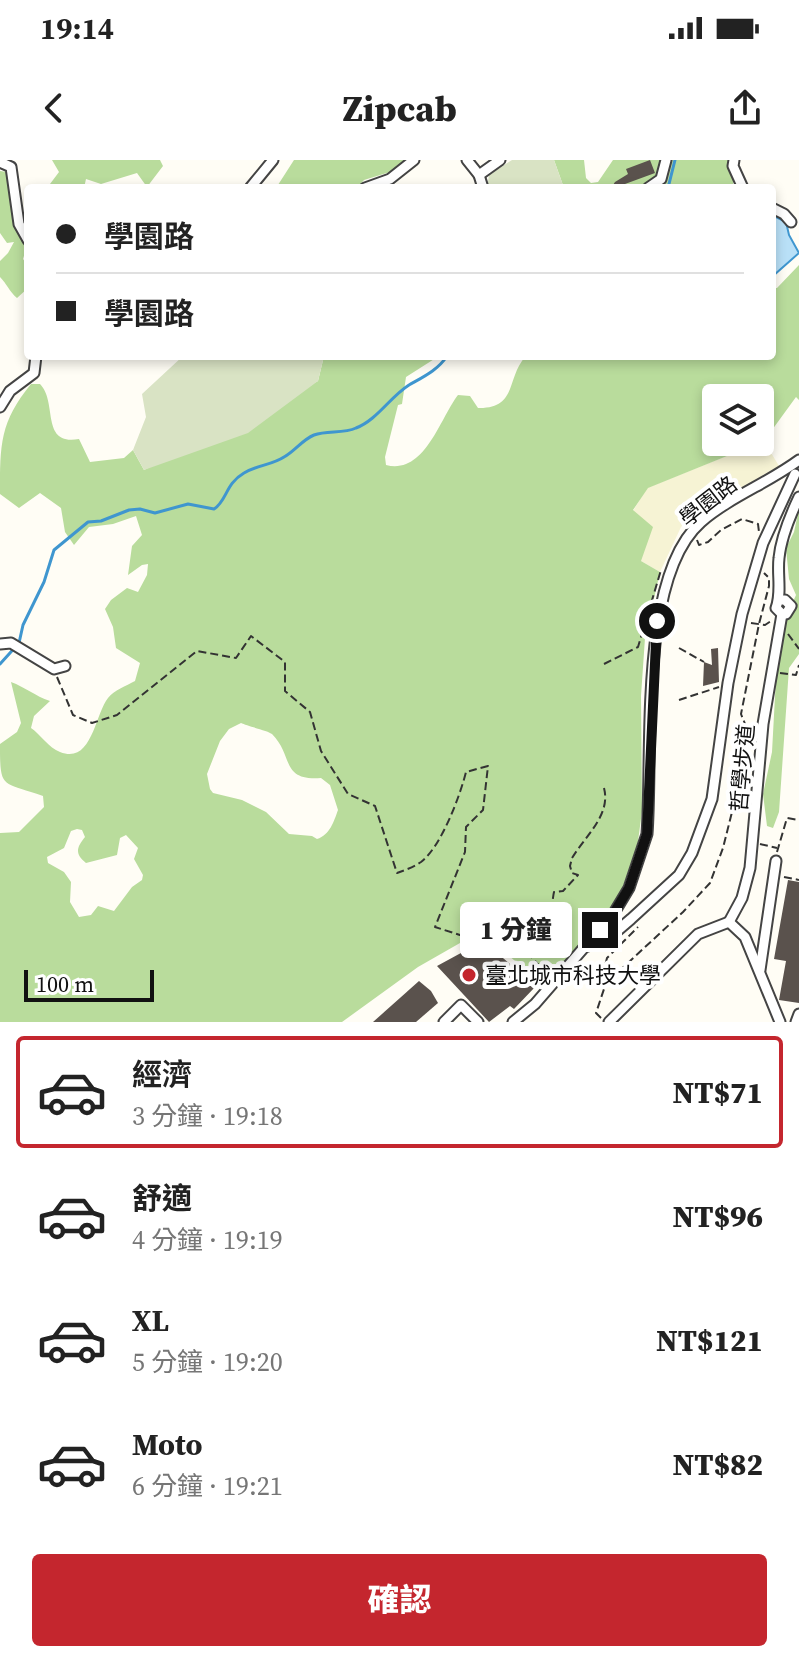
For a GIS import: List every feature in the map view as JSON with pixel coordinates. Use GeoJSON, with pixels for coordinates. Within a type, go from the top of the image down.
{"type":"FeatureCollection","features":[{"type":"Feature","properties":{"kind":"street"},"geometry":{"type":"LineString","coordinates":[[253,184],[273,160]]}},
{"type":"Feature","properties":{"kind":"street"},"geometry":{"type":"LineString","coordinates":[[376,184],[390,179],[414,160]]}},
{"type":"Feature","properties":{"kind":"street"},"geometry":{"type":"LineString","coordinates":[[467,160],[482,184]]}},
{"type":"Feature","properties":{"kind":"street"},"geometry":{"type":"LineString","coordinates":[[479,175],[500,160]]}},
{"type":"Feature","properties":{"kind":"street"},"geometry":{"type":"LineString","coordinates":[[654,184],[661,179],[666,160]]}},
{"type":"Feature","properties":{"kind":"street"},"geometry":{"type":"LineString","coordinates":[[734,160],[733,166],[741,184]]}},
{"type":"Feature","properties":{"kind":"street"},"geometry":{"type":"LineString","coordinates":[[0,162],[11,167],[19,224],[24,233]]}},
{"type":"Feature","properties":{"kind":"street"},"geometry":{"type":"LineString","coordinates":[[776,210],[791,222]]}},
{"type":"Feature","properties":{"kind":"street"},"geometry":{"type":"LineString","coordinates":[[0,407],[10,391],[34,373],[36,360]]}},
{"type":"Feature","properties":{"kind":"street","name":"學園路"},"geometry":{"type":"LineString","coordinates":[[513,1022],[535,1004],[614,913],[629,888],[647,834],[656,635],[672,567],[686,539],[702,522],[795,474],[799,460]]}},
{"type":"Feature","properties":{"kind":"street"},"geometry":{"type":"LineString","coordinates":[[585,946],[593,945],[617,931],[631,919],[679,875],[692,853],[712,799],[740,623],[763,543],[795,474]]}},
{"type":"Feature","properties":{"kind":"street","name":"哲學步道"},"geometry":{"type":"LineString","coordinates":[[729,922],[742,898],[750,868],[761,739],[771,671],[782,614],[786,614],[791,606],[780,600],[780,549],[799,497]]}},
{"type":"Feature","properties":{"kind":"street"},"geometry":{"type":"LineString","coordinates":[[0,644],[11,643],[54,669],[65,666]]}},
{"type":"Feature","properties":{"kind":"street"},"geometry":{"type":"LineString","coordinates":[[760,970],[776,861]]}},
{"type":"Feature","properties":{"kind":"street"},"geometry":{"type":"LineString","coordinates":[[606,1022],[698,934],[729,922],[745,937],[780,1022]]}},
{"type":"Feature","properties":{"kind":"street"},"geometry":{"type":"LineString","coordinates":[[444,1022],[461,1005],[478,1022]]}},
{"type":"Feature","properties":{"kind":"street"},"geometry":{"type":"LineString","coordinates":[[796,1022],[799,1014]]}},
{"type":"Feature","properties":{"kind":"path"},"geometry":{"type":"LineString","coordinates":[[691,540],[693,543],[696,539],[699,545],[708,542],[721,530],[742,519],[758,524]]}},
{"type":"Feature","properties":{"kind":"path"},"geometry":{"type":"LineString","coordinates":[[604,664],[638,647],[659,571],[672,567]]}},
{"type":"Feature","properties":{"kind":"path"},"geometry":{"type":"LineString","coordinates":[[740,623],[765,625],[770,621],[773,626]]}},
{"type":"Feature","properties":{"kind":"path"},"geometry":{"type":"LineString","coordinates":[[54,669],[73,715],[92,723],[117,715],[197,651],[236,658],[251,636],[285,662],[285,691],[310,712],[321,751],[348,794],[375,806],[386,831],[397,873],[422,862],[460,796],[466,772],[488,766],[483,810],[466,827],[465,852],[435,927],[466,937],[485,922],[525,949],[548,976]]}},
{"type":"Feature","properties":{"kind":"path"},"geometry":{"type":"LineString","coordinates":[[679,648],[704,662]]}},
{"type":"Feature","properties":{"kind":"path"},"geometry":{"type":"LineString","coordinates":[[771,671],[796,675],[799,665]]}},
{"type":"Feature","properties":{"kind":"path"},"geometry":{"type":"LineString","coordinates":[[679,700],[714,687],[728,687]]}},
{"type":"Feature","properties":{"kind":"path"},"geometry":{"type":"LineString","coordinates":[[525,949],[531,927],[545,918],[554,892],[563,891],[578,875],[572,873],[572,858],[606,810],[604,788]]}},
{"type":"Feature","properties":{"kind":"path"},"geometry":{"type":"LineString","coordinates":[[761,845],[778,848],[787,818],[799,820]]}},
{"type":"Feature","properties":{"kind":"path"},"geometry":{"type":"LineString","coordinates":[[775,876],[799,880]]}},
{"type":"Feature","properties":{"kind":"path"},"geometry":{"type":"LineString","coordinates":[[530,938],[547,935],[554,927],[545,918]]}},
{"type":"Feature","properties":{"kind":"path"},"geometry":{"type":"LineString","coordinates":[[606,1022],[596,1013],[608,977],[604,966],[607,958],[638,927],[631,919]]}},
{"type":"Feature","properties":{"kind":"path"},"geometry":{"type":"LineString","coordinates":[[529,921],[537,922]]}},
{"type":"Feature","properties":{"kind":"path"},"geometry":{"type":"LineString","coordinates":[[575,964],[586,970],[604,966]]}},
{"type":"Feature","properties":{"kind":"shaded area"},"geometry":{"type":"Polygon","coordinates":[[[727,456],[773,456],[779,466],[694,515],[681,527],[660,572],[641,561],[633,511],[647,488],[727,456]]]}},
{"type":"Feature","properties":{"kind":"green space"},"geometry":{"type":"Polygon","coordinates":[[[52,160],[160,160],[163,166],[149,184],[145,184],[137,173],[101,184],[86,179],[85,184],[50,184],[59,172],[52,160]]]}},
{"type":"Feature","properties":{"kind":"green space"},"geometry":{"type":"Polygon","coordinates":[[[294,160],[406,160],[390,172],[360,184],[279,184],[294,160]]]}},
{"type":"Feature","properties":{"kind":"green space"},"geometry":{"type":"Polygon","coordinates":[[[512,160],[554,160],[563,184],[488,184],[489,175],[512,160]]]}},
{"type":"Feature","properties":{"kind":"green space"},"geometry":{"type":"Polygon","coordinates":[[[554,160],[584,160],[586,178],[591,183],[598,182],[613,160],[734,160],[733,184],[563,184],[554,160]]]}},
{"type":"Feature","properties":{"kind":"green space"},"geometry":{"type":"Polygon","coordinates":[[[0,171],[7,172],[19,186],[12,208],[24,212],[24,292],[17,298],[0,277],[0,261],[14,242],[7,243],[0,233],[0,171]]]}},
{"type":"Feature","properties":{"kind":"green space"},"geometry":{"type":"Polygon","coordinates":[[[799,265],[799,400],[796,397],[774,427],[774,384],[702,384],[702,456],[727,456],[648,488],[633,510],[653,527],[641,561],[660,572],[645,638],[641,696],[642,811],[637,849],[616,905],[556,978],[542,984],[488,938],[467,939],[418,967],[342,1022],[0,1022],[0,833],[19,832],[44,807],[43,796],[11,785],[3,777],[0,744],[17,732],[21,723],[11,682],[50,701],[34,716],[31,728],[48,744],[60,752],[71,754],[86,745],[108,698],[135,681],[140,663],[116,648],[113,627],[105,609],[127,588],[138,592],[147,575],[148,564],[128,575],[132,546],[142,535],[136,516],[113,524],[89,527],[74,545],[65,532],[61,508],[40,493],[19,508],[0,494],[4,434],[13,410],[31,384],[40,384],[45,392],[54,429],[59,436],[79,439],[90,462],[124,458],[133,450],[144,470],[318,381],[323,360],[433,360],[406,377],[402,404],[398,405],[385,457],[386,465],[400,466],[411,462],[430,442],[458,395],[470,396],[478,408],[500,403],[510,390],[523,360],[776,360],[776,288],[799,265]],[[241,723],[229,729],[220,741],[207,774],[210,789],[213,793],[242,800],[266,812],[289,834],[317,839],[331,827],[338,810],[330,785],[321,778],[308,778],[293,771],[279,742],[270,733],[241,723]],[[82,830],[71,831],[64,848],[47,857],[48,863],[64,872],[71,882],[70,902],[79,917],[91,915],[98,906],[114,911],[132,887],[142,880],[143,875],[134,859],[138,848],[126,835],[120,838],[117,855],[86,863],[78,851],[85,837],[82,830]]]}},
{"type":"Feature","properties":{"kind":"green space"},"geometry":{"type":"Polygon","coordinates":[[[179,360],[323,360],[318,381],[248,433],[144,470],[133,450],[146,417],[142,394],[179,360]]]}},
{"type":"Feature","properties":{"kind":"green space"},"geometry":{"type":"Polygon","coordinates":[[[799,509],[799,654],[789,668],[779,812],[773,828],[767,826],[763,794],[772,752],[782,626],[796,595],[789,579],[786,548],[794,532],[799,509]]]}},
{"type":"Feature","properties":{"kind":"water"},"geometry":{"type":"Polygon","coordinates":[[[776,217],[786,222],[799,253],[776,273],[776,217]]]}},
{"type":"Feature","properties":{"kind":"building"},"geometry":{"type":"Polygon","coordinates":[[[650,160],[655,173],[625,184],[614,184],[628,174],[626,169],[650,160]]]}},
{"type":"Feature","properties":{"kind":"building"},"geometry":{"type":"Polygon","coordinates":[[[718,648],[719,682],[703,686],[704,662],[712,665],[711,649],[718,648]]]}},
{"type":"Feature","properties":{"kind":"building"},"geometry":{"type":"Polygon","coordinates":[[[788,880],[799,882],[799,1003],[779,1000],[786,961],[774,959],[788,880]]]}},
{"type":"Feature","properties":{"kind":"building"},"geometry":{"type":"Polygon","coordinates":[[[483,941],[536,986],[514,1009],[510,1006],[489,1022],[437,966],[483,941]]]}},
{"type":"Feature","properties":{"kind":"building"},"geometry":{"type":"Polygon","coordinates":[[[419,981],[431,991],[438,1003],[416,1022],[373,1022],[419,981]]]}},
{"type":"Feature","properties":{"kind":"waterway"},"geometry":{"type":"LineString","coordinates":[[669,184],[675,160]]}},
{"type":"Feature","properties":{"kind":"waterway"},"geometry":{"type":"LineString","coordinates":[[0,664],[19,643],[23,625],[44,582],[54,550],[88,522],[101,521],[129,510],[155,513],[188,504],[214,509],[222,502],[233,482],[244,473],[279,460],[314,435],[351,430],[364,424],[402,390],[444,360]]}},
{"type":"Feature","properties":{"kind":"place","name":"臺北城市科技大學"},"geometry":{"type":"Point","coordinates":[469,975]}},
{"type":"Feature","properties":{"kind":"route"},"geometry":{"type":"LineString","coordinates":[[600,930],[629,888],[647,834],[657,621]]}}]}
